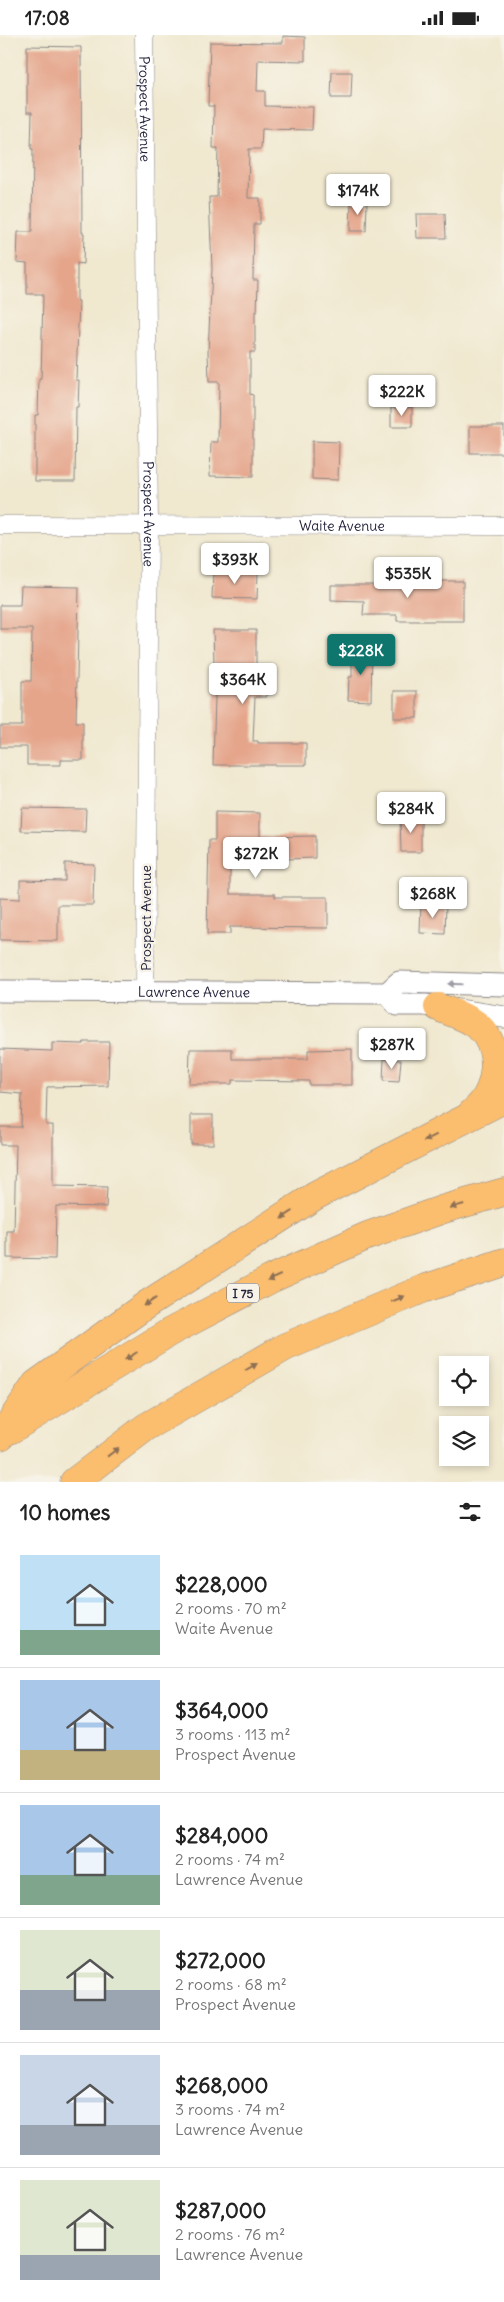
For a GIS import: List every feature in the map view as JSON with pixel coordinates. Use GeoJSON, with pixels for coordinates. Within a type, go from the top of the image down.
{"type":"FeatureCollection","features":[{"type":"Feature","properties":{"kind":"highway"},"geometry":{"type":"LineString","coordinates":[[438,1007],[478,1026],[487,1039],[493,1055],[494,1072],[490,1092],[478,1109],[461,1122]]}},
{"type":"Feature","properties":{"kind":"highway"},"geometry":{"type":"LineString","coordinates":[[0,1436],[36,1384],[146,1305],[315,1196],[504,1099]]}},
{"type":"Feature","properties":{"kind":"highway","name":"I 75"},"geometry":{"type":"LineString","coordinates":[[0,1436],[170,1332],[265,1282],[367,1236],[444,1209],[504,1192]]}},
{"type":"Feature","properties":{"kind":"highway"},"geometry":{"type":"LineString","coordinates":[[74,1482],[146,1427],[285,1347],[423,1289],[504,1262]]}},
{"type":"Feature","properties":{"kind":"street","name":"Prospect Avenue"},"geometry":{"type":"LineString","coordinates":[[144,35],[149,525],[145,992]]}},
{"type":"Feature","properties":{"kind":"street","name":"Waite Avenue"},"geometry":{"type":"LineString","coordinates":[[0,525],[504,526]]}},
{"type":"Feature","properties":{"kind":"street","name":"Lawrence Avenue"},"geometry":{"type":"LineString","coordinates":[[0,991],[387,993],[399,982],[504,985]]}},
{"type":"Feature","properties":{"kind":"street"},"geometry":{"type":"LineString","coordinates":[[387,993],[397,1005],[438,1007],[504,1017]]}},
{"type":"Feature","properties":{"kind":"building"},"geometry":{"type":"Polygon","coordinates":[[[283,36],[305,37],[305,61],[258,60],[257,91],[265,91],[265,106],[313,107],[312,130],[262,129],[261,149],[249,149],[248,198],[260,198],[260,224],[254,224],[253,280],[258,280],[257,312],[255,312],[255,352],[250,352],[250,394],[253,395],[253,477],[210,476],[211,442],[218,442],[219,382],[209,382],[208,352],[212,269],[209,197],[217,197],[218,148],[213,148],[214,106],[208,106],[210,42],[283,43],[283,36]]]}},
{"type":"Feature","properties":{"kind":"building"},"geometry":{"type":"Polygon","coordinates":[[[27,46],[81,47],[82,233],[84,233],[83,264],[77,263],[77,301],[79,301],[76,380],[79,380],[78,407],[76,407],[75,481],[35,481],[35,415],[38,415],[39,379],[41,379],[43,294],[27,294],[27,263],[17,262],[18,232],[32,232],[33,149],[31,149],[32,112],[27,112],[27,46]]]}},
{"type":"Feature","properties":{"kind":"building"},"geometry":{"type":"Polygon","coordinates":[[[332,72],[352,72],[351,98],[331,98],[332,72]]]}},
{"type":"Feature","properties":{"kind":"building"},"geometry":{"type":"Polygon","coordinates":[[[351,200],[367,201],[366,231],[350,231],[351,200]]]}},
{"type":"Feature","properties":{"kind":"building"},"geometry":{"type":"Polygon","coordinates":[[[416,214],[445,214],[446,238],[417,238],[416,214]]]}},
{"type":"Feature","properties":{"kind":"building"},"geometry":{"type":"Polygon","coordinates":[[[412,407],[412,427],[391,427],[391,408],[412,407]]]}},
{"type":"Feature","properties":{"kind":"building"},"geometry":{"type":"Polygon","coordinates":[[[470,426],[504,426],[504,453],[470,453],[470,426]]]}},
{"type":"Feature","properties":{"kind":"building"},"geometry":{"type":"Polygon","coordinates":[[[312,441],[339,442],[338,480],[312,479],[312,441]]]}},
{"type":"Feature","properties":{"kind":"building"},"geometry":{"type":"Polygon","coordinates":[[[213,571],[258,572],[257,599],[212,598],[213,571]]]}},
{"type":"Feature","properties":{"kind":"building"},"geometry":{"type":"Polygon","coordinates":[[[397,578],[422,578],[422,581],[463,581],[463,621],[397,621],[397,615],[363,615],[364,601],[331,600],[331,585],[397,585],[397,578]]]}},
{"type":"Feature","properties":{"kind":"building"},"geometry":{"type":"Polygon","coordinates":[[[21,586],[79,587],[76,722],[83,722],[83,760],[61,760],[61,765],[27,765],[27,747],[0,747],[0,726],[22,726],[22,681],[31,681],[32,629],[0,629],[0,605],[20,605],[21,586]]]}},
{"type":"Feature","properties":{"kind":"building"},"geometry":{"type":"Polygon","coordinates":[[[213,630],[256,630],[256,669],[267,669],[266,697],[255,697],[253,741],[258,741],[258,743],[306,743],[306,765],[213,765],[215,697],[213,630]]]}},
{"type":"Feature","properties":{"kind":"building"},"geometry":{"type":"Polygon","coordinates":[[[352,650],[372,650],[371,701],[348,700],[349,677],[352,677],[352,650]]]}},
{"type":"Feature","properties":{"kind":"building"},"geometry":{"type":"Polygon","coordinates":[[[394,691],[417,691],[417,718],[394,718],[394,691]]]}},
{"type":"Feature","properties":{"kind":"building"},"geometry":{"type":"Polygon","coordinates":[[[22,808],[86,809],[85,832],[21,831],[22,808]]]}},
{"type":"Feature","properties":{"kind":"building"},"geometry":{"type":"Polygon","coordinates":[[[215,812],[260,813],[260,837],[315,836],[315,858],[230,861],[230,894],[275,894],[275,897],[328,897],[328,928],[230,927],[230,934],[207,934],[209,840],[215,840],[215,812]]]}},
{"type":"Feature","properties":{"kind":"building"},"geometry":{"type":"Polygon","coordinates":[[[400,816],[421,816],[421,852],[401,852],[400,816]]]}},
{"type":"Feature","properties":{"kind":"building"},"geometry":{"type":"Polygon","coordinates":[[[65,863],[94,864],[93,905],[58,905],[58,941],[0,940],[0,898],[20,899],[20,880],[65,881],[65,863]]]}},
{"type":"Feature","properties":{"kind":"building"},"geometry":{"type":"Polygon","coordinates":[[[421,903],[446,904],[445,934],[420,933],[421,903]]]}},
{"type":"Feature","properties":{"kind":"building"},"geometry":{"type":"Polygon","coordinates":[[[84,1042],[109,1042],[108,1086],[47,1087],[46,1125],[53,1125],[53,1186],[107,1187],[106,1207],[56,1206],[55,1259],[7,1258],[7,1231],[14,1231],[16,1145],[0,1145],[0,1127],[21,1127],[22,1094],[0,1092],[0,1049],[52,1051],[52,1043],[83,1044],[84,1042]]]}},
{"type":"Feature","properties":{"kind":"building"},"geometry":{"type":"Polygon","coordinates":[[[190,1049],[232,1049],[232,1059],[308,1059],[308,1050],[352,1049],[352,1085],[309,1085],[309,1081],[232,1080],[232,1084],[189,1084],[190,1049]]]}},
{"type":"Feature","properties":{"kind":"building"},"geometry":{"type":"Polygon","coordinates":[[[384,1059],[401,1060],[399,1082],[383,1081],[384,1059]]]}},
{"type":"Feature","properties":{"kind":"building"},"geometry":{"type":"Polygon","coordinates":[[[191,1115],[213,1115],[213,1144],[191,1144],[191,1115]]]}}]}
